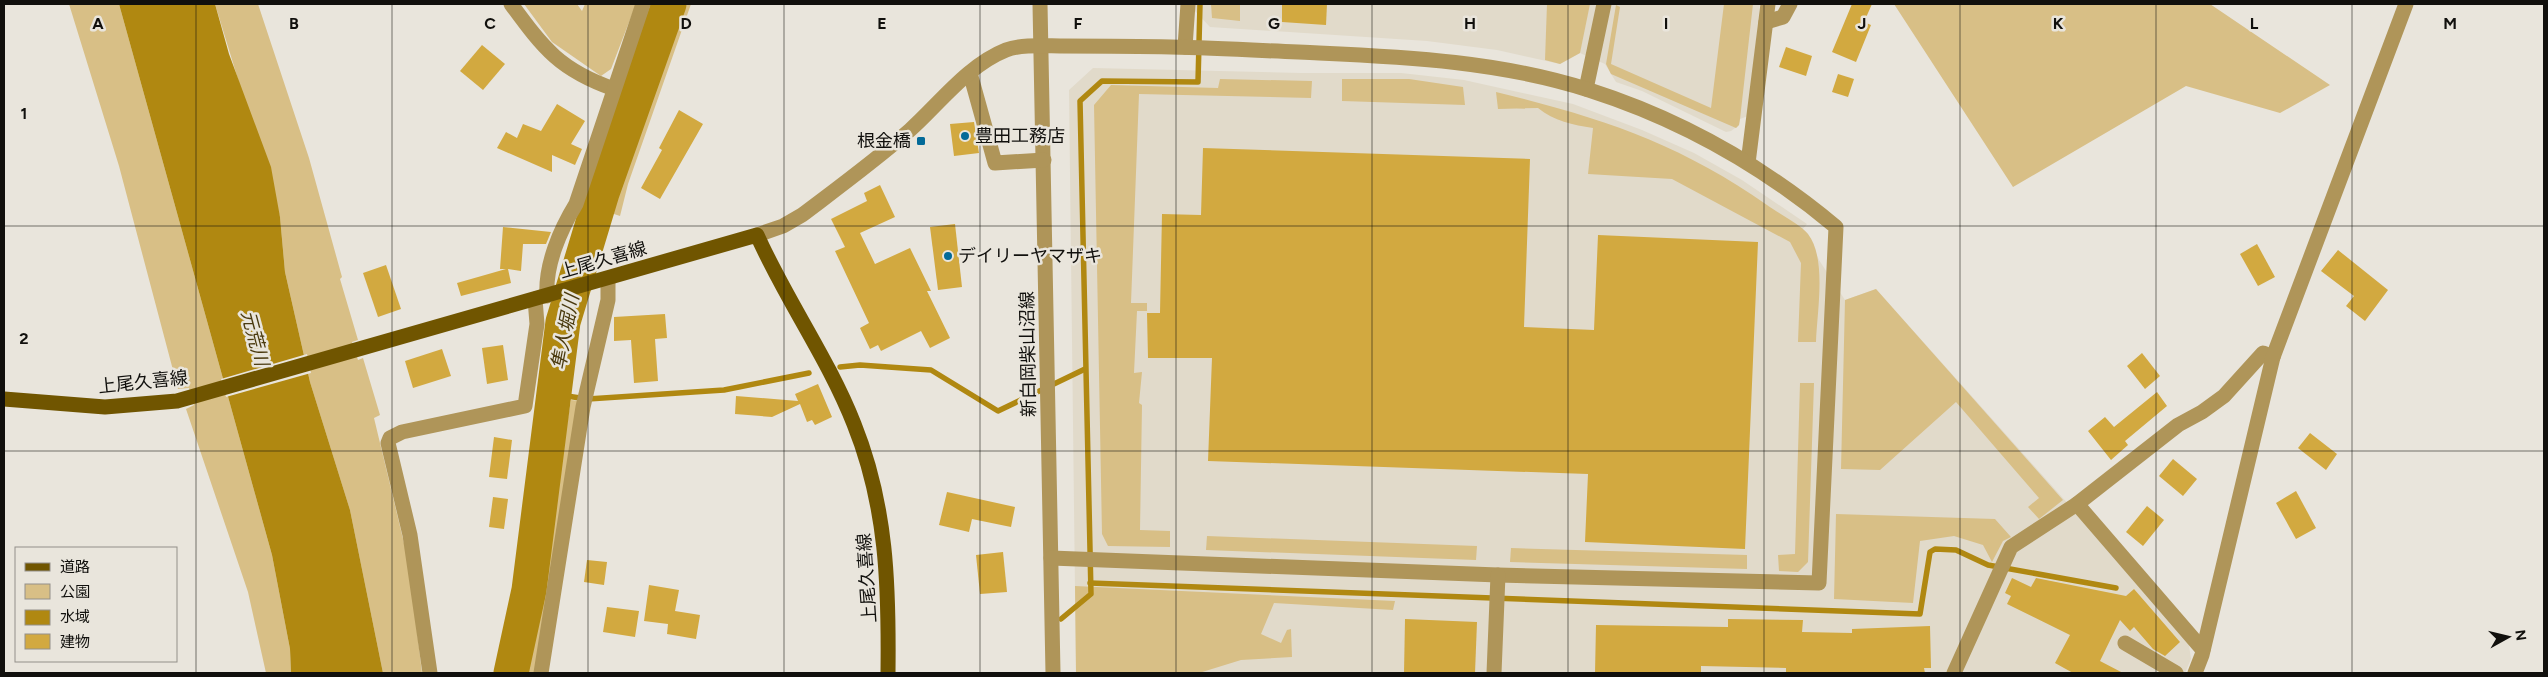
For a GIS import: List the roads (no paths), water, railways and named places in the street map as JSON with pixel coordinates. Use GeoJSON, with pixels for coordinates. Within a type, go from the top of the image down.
{"type":"FeatureCollection","features":[{"type":"Feature","properties":{"kind":"main road","name":"上尾久喜線"},"geometry":{"type":"LineString","coordinates":[[4,399],[105,407],[165,403],[758,235],[768,258],[837,385],[855,424],[873,483],[880,510],[888,566],[888,673]]}},
{"type":"Feature","properties":{"kind":"street"},"geometry":{"type":"LineString","coordinates":[[511,4],[541,46],[567,68],[590,80],[614,89]]}},
{"type":"Feature","properties":{"kind":"street"},"geometry":{"type":"LineString","coordinates":[[430,673],[410,536],[388,443],[390,438],[402,432],[525,406],[537,324],[550,266],[566,220],[576,204],[643,4]]}},
{"type":"Feature","properties":{"kind":"street","name":"新白岡柴山沼線"},"geometry":{"type":"LineString","coordinates":[[1040,4],[1053,673]]}},
{"type":"Feature","properties":{"kind":"street"},"geometry":{"type":"LineString","coordinates":[[1185,47],[1188,4]]}},
{"type":"Feature","properties":{"kind":"street"},"geometry":{"type":"LineString","coordinates":[[1586,89],[1604,4]]}},
{"type":"Feature","properties":{"kind":"street"},"geometry":{"type":"LineString","coordinates":[[1748,163],[1768,4]]}},
{"type":"Feature","properties":{"kind":"street"},"geometry":{"type":"LineString","coordinates":[[1766,22],[1783,17],[1790,4]]}},
{"type":"Feature","properties":{"kind":"street"},"geometry":{"type":"LineString","coordinates":[[2195,673],[2203,650],[2272,357],[2406,4]]}},
{"type":"Feature","properties":{"kind":"street"},"geometry":{"type":"LineString","coordinates":[[758,235],[783,226],[802,215],[909,131],[970,73],[1011,48],[1042,46],[1185,47],[1423,59],[1504,69],[1586,89],[1674,123],[1748,163],[1784,186],[1836,227],[1819,583],[1498,575],[1051,558]]}},
{"type":"Feature","properties":{"kind":"street"},"geometry":{"type":"LineString","coordinates":[[970,73],[995,163],[1044,160]]}},
{"type":"Feature","properties":{"kind":"street"},"geometry":{"type":"LineString","coordinates":[[541,673],[584,399],[608,300],[608,279]]}},
{"type":"Feature","properties":{"kind":"street"},"geometry":{"type":"LineString","coordinates":[[1954,673],[2011,547],[2077,504],[2178,425],[2202,412],[2224,396],[2263,353],[2272,357]]}},
{"type":"Feature","properties":{"kind":"street"},"geometry":{"type":"LineString","coordinates":[[2077,504],[2203,650]]}},
{"type":"Feature","properties":{"kind":"street"},"geometry":{"type":"LineString","coordinates":[[1494,673],[1498,575]]}},
{"type":"Feature","properties":{"kind":"street"},"geometry":{"type":"LineString","coordinates":[[2125,643],[2176,673]]}},
{"type":"Feature","properties":{"kind":"water","name":"元荒川"},"geometry":{"type":"Polygon","coordinates":[[[119,4],[215,4],[229,54],[271,167],[280,217],[285,272],[310,382],[350,510],[383,673],[291,673],[290,649],[272,555],[119,4]]]}},
{"type":"Feature","properties":{"kind":"waterway","name":"隼人堀川"},"geometry":{"type":"LineString","coordinates":[[511,673],[529,590],[563,322],[602,193],[669,4]]}},
{"type":"Feature","properties":{"kind":"waterway"},"geometry":{"type":"LineString","coordinates":[[1061,619],[1091,594],[1080,101],[1102,81],[1198,82],[1200,4]]}},
{"type":"Feature","properties":{"kind":"waterway"},"geometry":{"type":"LineString","coordinates":[[840,367],[860,365],[931,370],[998,411],[1085,369]]}},
{"type":"Feature","properties":{"kind":"waterway"},"geometry":{"type":"LineString","coordinates":[[588,399],[724,390],[809,373]]}},
{"type":"Feature","properties":{"kind":"waterway"},"geometry":{"type":"LineString","coordinates":[[554,394],[580,398]]}},
{"type":"Feature","properties":{"kind":"waterway"},"geometry":{"type":"LineString","coordinates":[[1090,583],[1920,614],[1930,552],[1935,549],[1956,550],[1988,565],[2116,588]]}},
{"type":"Feature","properties":{"kind":"place","name":"豊田工務店"},"geometry":{"type":"Point","coordinates":[965,136]}},
{"type":"Feature","properties":{"kind":"place","name":"根金橋"},"geometry":{"type":"Point","coordinates":[921,141]}},
{"type":"Feature","properties":{"kind":"place","name":"デイリーヤマザキ"},"geometry":{"type":"Point","coordinates":[948,256]}}]}
